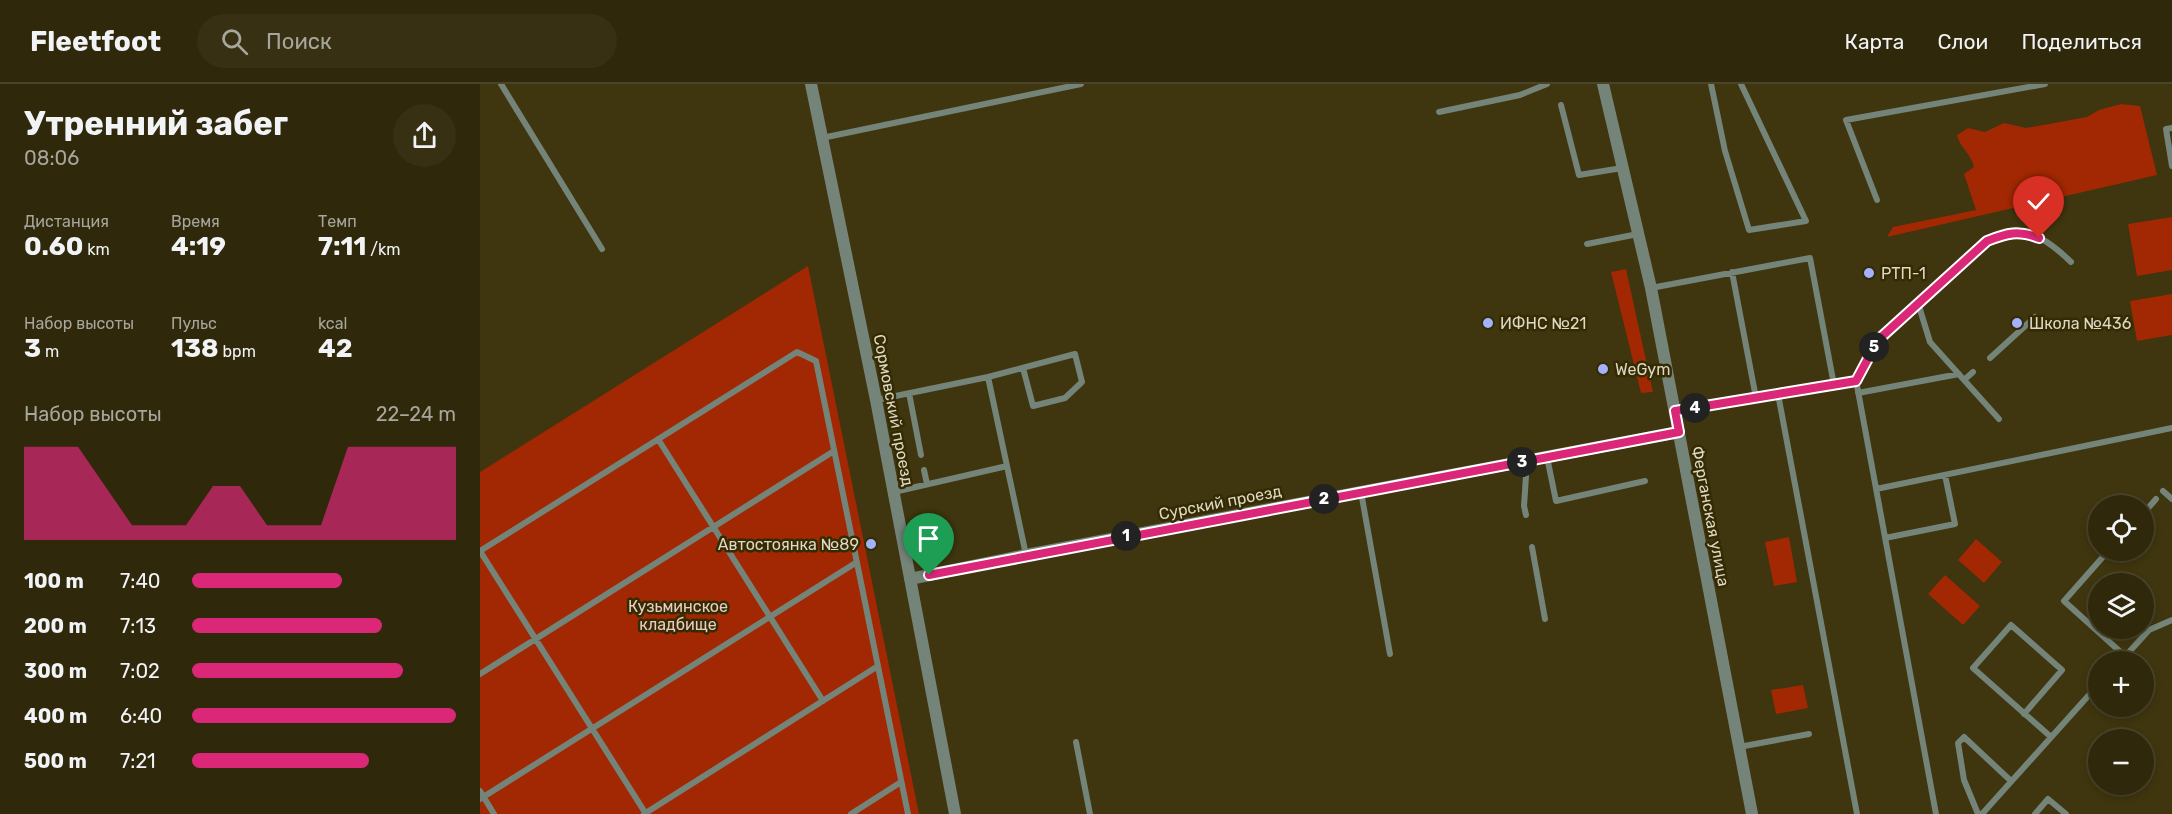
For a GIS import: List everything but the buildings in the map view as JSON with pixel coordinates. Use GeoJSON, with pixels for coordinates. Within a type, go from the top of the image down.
{"type":"FeatureCollection","features":[{"type":"Feature","properties":{"kind":"street","name":"Сормовский проезд"},"geometry":{"type":"LineString","coordinates":[[811,84],[876,400],[954,814]]}},
{"type":"Feature","properties":{"kind":"street","name":"Ферганская улица"},"geometry":{"type":"LineString","coordinates":[[1603,84],[1651,288],[1752,814]]}},
{"type":"Feature","properties":{"kind":"street","name":"Сурский проезд"},"geometry":{"type":"LineString","coordinates":[[910,579],[1679,432]]}},
{"type":"Feature","properties":{"kind":"lane"},"geometry":{"type":"LineString","coordinates":[[501,84],[602,249]]}},
{"type":"Feature","properties":{"kind":"lane"},"geometry":{"type":"LineString","coordinates":[[821,138],[1081,84]]}},
{"type":"Feature","properties":{"kind":"lane"},"geometry":{"type":"LineString","coordinates":[[1440,112],[1520,95],[1547,84]]}},
{"type":"Feature","properties":{"kind":"lane"},"geometry":{"type":"LineString","coordinates":[[1711,84],[1725,151],[1749,230],[1806,221],[1741,84]]}},
{"type":"Feature","properties":{"kind":"lane"},"geometry":{"type":"LineString","coordinates":[[1877,200],[1846,120],[2046,84]]}},
{"type":"Feature","properties":{"kind":"lane"},"geometry":{"type":"LineString","coordinates":[[1561,105],[1579,175],[1623,167]]}},
{"type":"Feature","properties":{"kind":"lane"},"geometry":{"type":"LineString","coordinates":[[2172,128],[2166,129],[2172,166]]}},
{"type":"Feature","properties":{"kind":"lane"},"geometry":{"type":"LineString","coordinates":[[1936,814],[1856,381],[1878,340],[1987,241],[2005,233],[2024,232],[2054,246],[2071,262]]}},
{"type":"Feature","properties":{"kind":"lane"},"geometry":{"type":"LineString","coordinates":[[1587,244],[1638,234]]}},
{"type":"Feature","properties":{"kind":"lane"},"geometry":{"type":"LineString","coordinates":[[1651,288],[1810,258],[1834,385]]}},
{"type":"Feature","properties":{"kind":"lane"},"geometry":{"type":"LineString","coordinates":[[1732,272],[1756,398]]}},
{"type":"Feature","properties":{"kind":"lane"},"geometry":{"type":"LineString","coordinates":[[1918,303],[1930,342],[1999,419]]}},
{"type":"Feature","properties":{"kind":"lane"},"geometry":{"type":"LineString","coordinates":[[1990,358],[2035,317]]}},
{"type":"Feature","properties":{"kind":"lane"},"geometry":{"type":"LineString","coordinates":[[878,666],[645,814],[480,551],[796,352],[816,361],[878,666],[901,782],[908,814]]}},
{"type":"Feature","properties":{"kind":"lane"},"geometry":{"type":"LineString","coordinates":[[876,400],[988,377],[1075,354],[1082,382],[1065,398],[1033,406],[1023,368]]}},
{"type":"Feature","properties":{"kind":"lane"},"geometry":{"type":"LineString","coordinates":[[1965,380],[1973,372]]}},
{"type":"Feature","properties":{"kind":"lane"},"geometry":{"type":"LineString","coordinates":[[1858,393],[1959,374]]}},
{"type":"Feature","properties":{"kind":"lane"},"geometry":{"type":"LineString","coordinates":[[988,377],[1026,555]]}},
{"type":"Feature","properties":{"kind":"lane"},"geometry":{"type":"LineString","coordinates":[[1675,411],[1856,381]]}},
{"type":"Feature","properties":{"kind":"lane"},"geometry":{"type":"LineString","coordinates":[[909,393],[921,455]]}},
{"type":"Feature","properties":{"kind":"lane"},"geometry":{"type":"LineString","coordinates":[[1778,394],[1857,814]]}},
{"type":"Feature","properties":{"kind":"lane"},"geometry":{"type":"LineString","coordinates":[[1876,489],[2172,428]]}},
{"type":"Feature","properties":{"kind":"lane"},"geometry":{"type":"LineString","coordinates":[[658,439],[823,701]]}},
{"type":"Feature","properties":{"kind":"lane"},"geometry":{"type":"LineString","coordinates":[[480,674],[834,451]]}},
{"type":"Feature","properties":{"kind":"lane"},"geometry":{"type":"LineString","coordinates":[[1547,457],[1556,501],[1645,481]]}},
{"type":"Feature","properties":{"kind":"lane"},"geometry":{"type":"LineString","coordinates":[[1526,516],[1524,506],[1527,461]]}},
{"type":"Feature","properties":{"kind":"lane"},"geometry":{"type":"LineString","coordinates":[[894,492],[1007,466]]}},
{"type":"Feature","properties":{"kind":"lane"},"geometry":{"type":"LineString","coordinates":[[924,470],[927,484]]}},
{"type":"Feature","properties":{"kind":"lane"},"geometry":{"type":"LineString","coordinates":[[1885,537],[1955,524],[1945,475]]}},
{"type":"Feature","properties":{"kind":"lane"},"geometry":{"type":"LineString","coordinates":[[2163,491],[2172,499]]}},
{"type":"Feature","properties":{"kind":"lane"},"geometry":{"type":"LineString","coordinates":[[1361,492],[1390,654]]}},
{"type":"Feature","properties":{"kind":"lane"},"geometry":{"type":"LineString","coordinates":[[1532,547],[1545,619]]}},
{"type":"Feature","properties":{"kind":"lane"},"geometry":{"type":"LineString","coordinates":[[2099,561],[2064,601],[2115,651]]}},
{"type":"Feature","properties":{"kind":"lane"},"geometry":{"type":"LineString","coordinates":[[495,814],[481,796],[857,562]]}},
{"type":"Feature","properties":{"kind":"lane"},"geometry":{"type":"LineString","coordinates":[[2130,651],[2149,630],[2172,620]]}},
{"type":"Feature","properties":{"kind":"lane"},"geometry":{"type":"LineString","coordinates":[[2024,714],[2062,670],[2011,625],[1972,668],[2024,714],[2051,737]]}},
{"type":"Feature","properties":{"kind":"lane"},"geometry":{"type":"LineString","coordinates":[[2011,782],[1964,736],[1958,743],[1964,780],[1980,814],[2011,782],[2088,696]]}},
{"type":"Feature","properties":{"kind":"lane"},"geometry":{"type":"LineString","coordinates":[[1739,747],[1809,734]]}},
{"type":"Feature","properties":{"kind":"lane"},"geometry":{"type":"LineString","coordinates":[[1076,742],[1090,814]]}},
{"type":"Feature","properties":{"kind":"lane"},"geometry":{"type":"LineString","coordinates":[[851,814],[901,782]]}},
{"type":"Feature","properties":{"kind":"lane"},"geometry":{"type":"LineString","coordinates":[[2035,814],[2048,799],[2066,814]]}},
{"type":"Feature","properties":{"kind":"green space"},"geometry":{"type":"Polygon","coordinates":[[[2121,104],[2140,106],[2157,175],[1887,237],[1893,227],[1976,210],[1964,174],[1974,167],[1957,135],[1968,128],[1985,132],[2004,123],[2026,128],[2087,117],[2099,110],[2121,104]]]}},
{"type":"Feature","properties":{"kind":"green space"},"geometry":{"type":"Polygon","coordinates":[[[2172,217],[2172,270],[2137,276],[2128,224],[2172,217]]]}},
{"type":"Feature","properties":{"kind":"green space","name":"Кузьминское кладбище"},"geometry":{"type":"Polygon","coordinates":[[[808,266],[919,814],[480,814],[480,472],[808,266]]]}},
{"type":"Feature","properties":{"kind":"green space"},"geometry":{"type":"Polygon","coordinates":[[[1626,269],[1653,392],[1641,393],[1611,272],[1626,269]]]}},
{"type":"Feature","properties":{"kind":"green space"},"geometry":{"type":"Polygon","coordinates":[[[2172,294],[2172,335],[2137,341],[2130,301],[2172,294]]]}},
{"type":"Feature","properties":{"kind":"green space"},"geometry":{"type":"Polygon","coordinates":[[[1789,537],[1797,582],[1774,586],[1765,542],[1789,537]]]}},
{"type":"Feature","properties":{"kind":"green space"},"geometry":{"type":"Polygon","coordinates":[[[1976,539],[2002,562],[1984,583],[1958,560],[1976,539]]]}},
{"type":"Feature","properties":{"kind":"green space"},"geometry":{"type":"Polygon","coordinates":[[[1945,575],[1980,606],[1963,625],[1928,594],[1945,575]]]}},
{"type":"Feature","properties":{"kind":"green space"},"geometry":{"type":"Polygon","coordinates":[[[1803,685],[1808,708],[1776,714],[1771,690],[1803,685]]]}},
{"type":"Feature","properties":{"kind":"place","name":"РТП-1"},"geometry":{"type":"Point","coordinates":[1869,273]}},
{"type":"Feature","properties":{"kind":"place","name":"ИФНС №21"},"geometry":{"type":"Point","coordinates":[1488,323]}},
{"type":"Feature","properties":{"kind":"place","name":"Школа №436"},"geometry":{"type":"Point","coordinates":[2017,323]}},
{"type":"Feature","properties":{"kind":"place","name":"WeGym"},"geometry":{"type":"Point","coordinates":[1603,369]}},
{"type":"Feature","properties":{"kind":"place","name":"Автостоянка №89"},"geometry":{"type":"Point","coordinates":[871,544]}},
{"type":"Feature","properties":{"kind":"route"},"geometry":{"type":"LineString","coordinates":[[929,575],[1679,432],[1675,411],[1856,381],[1878,340],[1987,241],[2005,233],[2024,232],[2039,238]]}}]}
